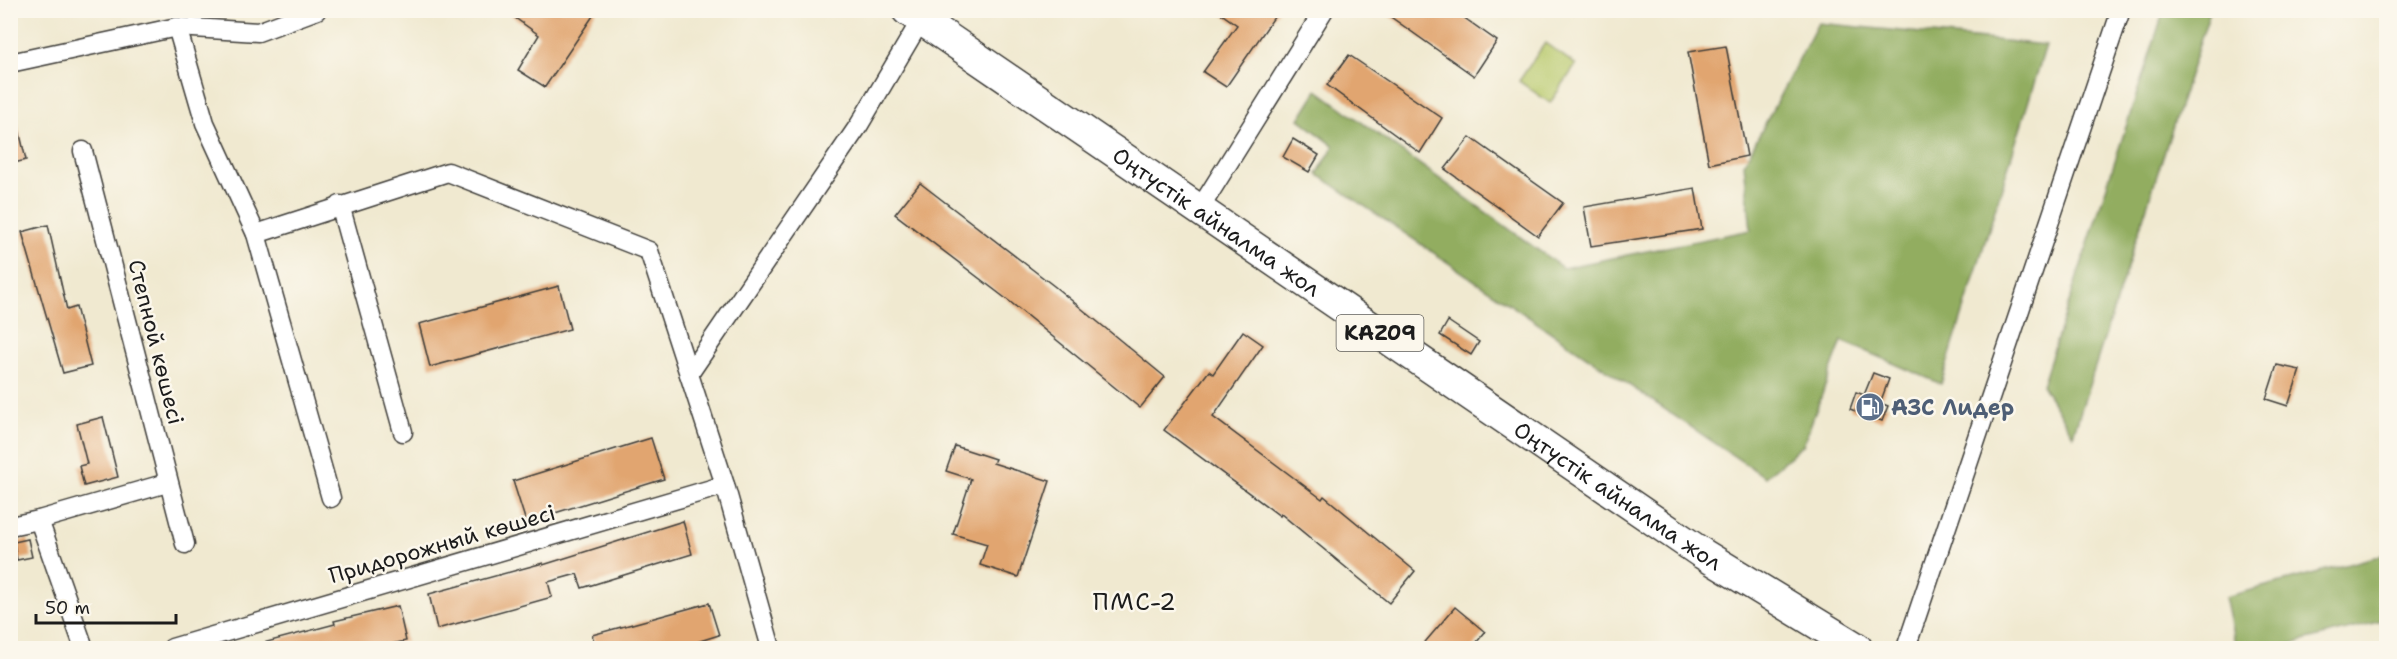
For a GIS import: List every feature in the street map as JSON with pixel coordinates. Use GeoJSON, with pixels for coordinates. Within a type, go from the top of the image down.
{"type":"FeatureCollection","features":[{"type":"Feature","properties":{"kind":"highway","name":"Оңтүстік айналма жол"},"geometry":{"type":"LineString","coordinates":[[914,15],[1702,554],[1857,648]]}},
{"type":"Feature","properties":{"kind":"street"},"geometry":{"type":"LineString","coordinates":[[10,63],[177,27],[258,32],[317,10]]}},
{"type":"Feature","properties":{"kind":"street"},"geometry":{"type":"LineString","coordinates":[[1199,210],[1324,10]]}},
{"type":"Feature","properties":{"kind":"street"},"geometry":{"type":"LineString","coordinates":[[1906,648],[2121,10]]}},
{"type":"Feature","properties":{"kind":"street"},"geometry":{"type":"LineString","coordinates":[[689,374],[859,125],[914,15]]}},
{"type":"Feature","properties":{"kind":"street"},"geometry":{"type":"LineString","coordinates":[[177,27],[205,123],[256,234],[331,498]]}},
{"type":"Feature","properties":{"kind":"street","name":"Степной көшесі"},"geometry":{"type":"LineString","coordinates":[[83,151],[167,483],[185,544]]}},
{"type":"Feature","properties":{"kind":"street"},"geometry":{"type":"LineString","coordinates":[[256,234],[448,172],[649,251],[725,485],[771,648]]}},
{"type":"Feature","properties":{"kind":"street"},"geometry":{"type":"LineString","coordinates":[[340,205],[404,432]]}},
{"type":"Feature","properties":{"kind":"street"},"geometry":{"type":"LineString","coordinates":[[10,526],[39,520],[167,483]]}},
{"type":"Feature","properties":{"kind":"street","name":"Придорожный көшесі"},"geometry":{"type":"LineString","coordinates":[[172,648],[725,485]]}},
{"type":"Feature","properties":{"kind":"street"},"geometry":{"type":"LineString","coordinates":[[39,520],[84,648]]}},
{"type":"Feature","properties":{"kind":"green space"},"geometry":{"type":"Polygon","coordinates":[[[2164,10],[2210,11],[2073,435],[2042,385],[2164,10]]]}},
{"type":"Feature","properties":{"kind":"green space"},"geometry":{"type":"Polygon","coordinates":[[[1818,23],[2046,45],[1941,384],[1842,341],[1803,445],[1765,477],[1317,174],[1334,146],[1299,119],[1317,90],[1563,268],[1751,230],[1744,164],[1818,23]]]}},
{"type":"Feature","properties":{"kind":"green space"},"geometry":{"type":"Polygon","coordinates":[[[1545,43],[1576,65],[1550,103],[1519,81],[1545,43]]]}},
{"type":"Feature","properties":{"kind":"green space"},"geometry":{"type":"Polygon","coordinates":[[[2386,554],[2386,620],[2275,648],[2236,648],[2225,597],[2386,554]]]}},
{"type":"Feature","properties":{"kind":"building"},"geometry":{"type":"Polygon","coordinates":[[[504,10],[597,10],[545,87],[518,70],[539,35],[504,10]]]}},
{"type":"Feature","properties":{"kind":"building"},"geometry":{"type":"Polygon","coordinates":[[[1216,10],[1279,10],[1226,87],[1203,72],[1237,25],[1216,10]]]}},
{"type":"Feature","properties":{"kind":"building"},"geometry":{"type":"Polygon","coordinates":[[[1381,10],[1453,10],[1497,41],[1474,76],[1381,10]]]}},
{"type":"Feature","properties":{"kind":"building"},"geometry":{"type":"Polygon","coordinates":[[[1726,46],[1747,156],[1709,164],[1688,52],[1726,46]]]}},
{"type":"Feature","properties":{"kind":"building"},"geometry":{"type":"Polygon","coordinates":[[[1349,55],[1442,118],[1420,153],[1327,85],[1349,55]]]}},
{"type":"Feature","properties":{"kind":"building"},"geometry":{"type":"Polygon","coordinates":[[[16,117],[26,160],[10,164],[10,118],[16,117]]]}},
{"type":"Feature","properties":{"kind":"building"},"geometry":{"type":"Polygon","coordinates":[[[1470,137],[1563,203],[1538,236],[1445,169],[1470,137]]]}},
{"type":"Feature","properties":{"kind":"building"},"geometry":{"type":"Polygon","coordinates":[[[1293,139],[1319,155],[1309,172],[1283,157],[1293,139]]]}},
{"type":"Feature","properties":{"kind":"building"},"geometry":{"type":"Polygon","coordinates":[[[920,183],[1054,286],[1165,377],[1140,408],[1009,301],[895,214],[920,183]]]}},
{"type":"Feature","properties":{"kind":"building"},"geometry":{"type":"Polygon","coordinates":[[[1695,188],[1702,229],[1591,246],[1584,207],[1695,188]]]}},
{"type":"Feature","properties":{"kind":"building"},"geometry":{"type":"Polygon","coordinates":[[[48,225],[67,310],[76,307],[91,366],[63,373],[22,232],[48,225]]]}},
{"type":"Feature","properties":{"kind":"building"},"geometry":{"type":"Polygon","coordinates":[[[559,286],[570,329],[430,367],[419,324],[559,286]]]}},
{"type":"Feature","properties":{"kind":"building"},"geometry":{"type":"Polygon","coordinates":[[[1448,321],[1479,342],[1471,355],[1440,335],[1448,321]]]}},
{"type":"Feature","properties":{"kind":"building"},"geometry":{"type":"Polygon","coordinates":[[[1243,331],[1263,345],[1213,417],[1322,499],[1324,496],[1415,571],[1389,603],[1281,514],[1280,516],[1164,430],[1209,371],[1213,374],[1243,331]]]}},
{"type":"Feature","properties":{"kind":"building"},"geometry":{"type":"Polygon","coordinates":[[[2277,365],[2300,370],[2288,406],[2266,399],[2277,365]]]}},
{"type":"Feature","properties":{"kind":"building"},"geometry":{"type":"Polygon","coordinates":[[[1873,373],[1889,379],[1880,403],[1888,406],[1882,421],[1850,409],[1856,392],[1864,395],[1873,373]]]}},
{"type":"Feature","properties":{"kind":"building"},"geometry":{"type":"Polygon","coordinates":[[[103,417],[118,477],[84,486],[79,466],[87,464],[77,424],[103,417]]]}},
{"type":"Feature","properties":{"kind":"building"},"geometry":{"type":"Polygon","coordinates":[[[651,438],[664,479],[526,522],[513,481],[651,438]]]}},
{"type":"Feature","properties":{"kind":"building"},"geometry":{"type":"Polygon","coordinates":[[[955,446],[995,459],[993,463],[1050,481],[1018,577],[980,565],[987,544],[953,534],[971,479],[946,471],[955,446]]]}},
{"type":"Feature","properties":{"kind":"building"},"geometry":{"type":"Polygon","coordinates":[[[683,521],[692,554],[582,588],[577,574],[548,582],[552,597],[437,629],[429,594],[543,563],[543,565],[683,521]]]}},
{"type":"Feature","properties":{"kind":"building"},"geometry":{"type":"Polygon","coordinates":[[[28,539],[32,557],[17,560],[14,542],[28,539]]]}},
{"type":"Feature","properties":{"kind":"building"},"geometry":{"type":"Polygon","coordinates":[[[709,603],[719,635],[678,648],[596,648],[592,635],[709,603]]]}},
{"type":"Feature","properties":{"kind":"building"},"geometry":{"type":"Polygon","coordinates":[[[398,606],[406,641],[373,648],[263,648],[263,643],[335,624],[334,621],[398,606]]]}},
{"type":"Feature","properties":{"kind":"building"},"geometry":{"type":"Polygon","coordinates":[[[1455,607],[1485,632],[1472,648],[1420,648],[1455,607]]]}},
{"type":"Feature","properties":{"kind":"place","name":"АЗС Лидер"},"geometry":{"type":"Point","coordinates":[1870,407]}},
{"type":"Feature","properties":{"kind":"district","name":"ПМС-2"},"geometry":{"type":"Point","coordinates":[1135,602]}}]}
